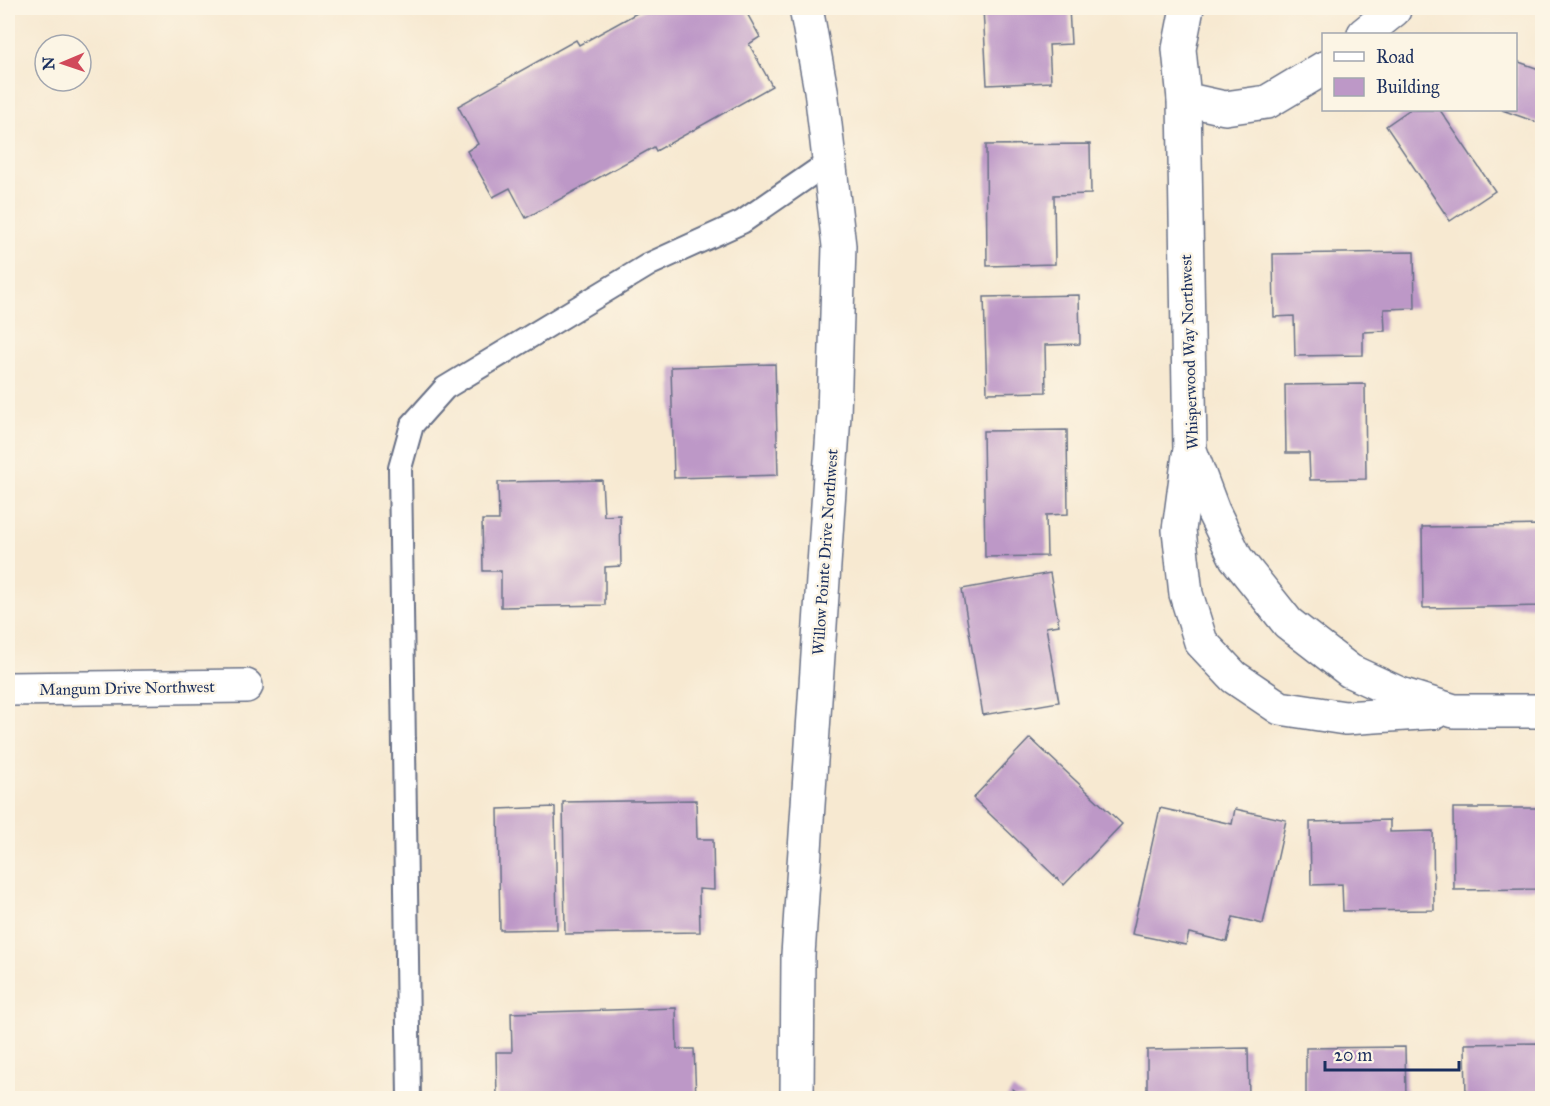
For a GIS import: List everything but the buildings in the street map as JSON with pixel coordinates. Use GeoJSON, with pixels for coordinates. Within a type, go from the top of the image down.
{"type":"FeatureCollection","features":[{"type":"Feature","properties":{"kind":"street","name":"Willow Pointe Drive Northwest"},"geometry":{"type":"LineString","coordinates":[[796,1098],[798,955],[834,415],[839,246],[821,90],[806,8]]}},
{"type":"Feature","properties":{"kind":"street","name":"Whisperwood Way Northwest"},"geometry":{"type":"LineString","coordinates":[[1187,8],[1179,49],[1184,99],[1190,450],[1212,511],[1236,558],[1288,623],[1350,672],[1400,694],[1455,711],[1542,711]]}},
{"type":"Feature","properties":{"kind":"street"},"geometry":{"type":"LineString","coordinates":[[1365,33],[1394,8]]}},
{"type":"Feature","properties":{"kind":"street"},"geometry":{"type":"LineString","coordinates":[[1184,99],[1225,108],[1267,102],[1322,69]]}},
{"type":"Feature","properties":{"kind":"street"},"geometry":{"type":"LineString","coordinates":[[1190,450],[1179,530],[1186,594],[1201,642],[1234,677],[1280,708],[1335,717],[1455,711]]}},
{"type":"Feature","properties":{"kind":"street","name":"Mangum Drive Northwest"},"geometry":{"type":"LineString","coordinates":[[8,689],[246,686]]}},
{"type":"Feature","properties":{"kind":"lane"},"geometry":{"type":"LineString","coordinates":[[409,1098],[400,468],[412,425],[444,388],[650,264],[742,222],[829,162]]}}]}
